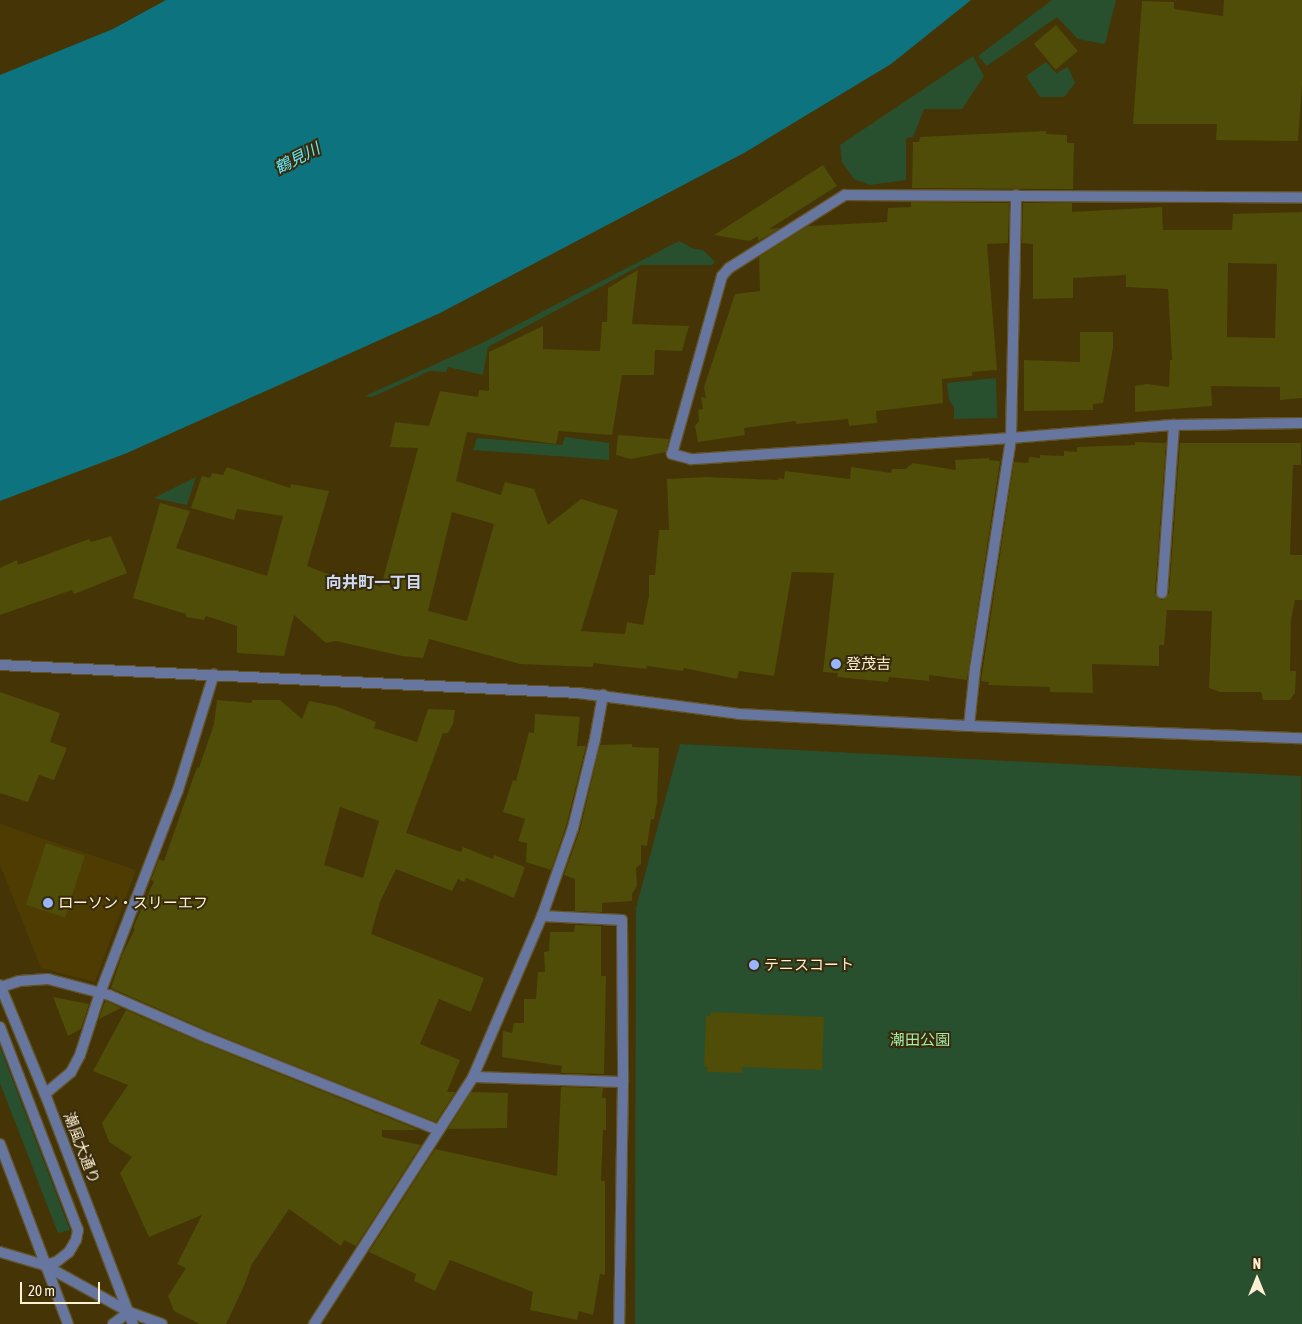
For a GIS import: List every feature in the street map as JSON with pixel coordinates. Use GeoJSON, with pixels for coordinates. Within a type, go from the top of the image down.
{"type":"FeatureCollection","features":[{"type":"Feature","properties":{"kind":"street"},"geometry":{"type":"LineString","coordinates":[[1302,197],[845,195],[729,268],[720,281],[672,454],[691,459],[1011,438],[1174,425],[1302,423]]}},
{"type":"Feature","properties":{"kind":"street"},"geometry":{"type":"LineString","coordinates":[[969,726],[975,669],[1011,438],[1016,195]]}},
{"type":"Feature","properties":{"kind":"street"},"geometry":{"type":"LineString","coordinates":[[1162,594],[1174,425]]}},
{"type":"Feature","properties":{"kind":"street"},"geometry":{"type":"LineString","coordinates":[[0,665],[214,674],[603,695],[739,714],[969,726],[1302,738]]}},
{"type":"Feature","properties":{"kind":"street"},"geometry":{"type":"LineString","coordinates":[[45,1094],[71,1072],[80,1055],[100,993],[178,790],[214,674]]}},
{"type":"Feature","properties":{"kind":"street"},"geometry":{"type":"LineString","coordinates":[[314,1324],[474,1077],[542,916],[573,828],[595,740],[603,695]]}},
{"type":"Feature","properties":{"kind":"street"},"geometry":{"type":"LineString","coordinates":[[542,916],[622,920],[623,1082],[619,1324]]}},
{"type":"Feature","properties":{"kind":"street"},"geometry":{"type":"LineString","coordinates":[[0,1003],[0,986],[19,981],[48,979],[110,995],[208,1038],[438,1130]]}},
{"type":"Feature","properties":{"kind":"street","name":"潮風大通り"},"geometry":{"type":"LineString","coordinates":[[0,986],[45,1094],[133,1324]]}},
{"type":"Feature","properties":{"kind":"street"},"geometry":{"type":"LineString","coordinates":[[0,1027],[78,1230],[76,1240],[69,1252],[56,1262],[44,1265]]}},
{"type":"Feature","properties":{"kind":"street"},"geometry":{"type":"LineString","coordinates":[[474,1077],[623,1082]]}},
{"type":"Feature","properties":{"kind":"street"},"geometry":{"type":"LineString","coordinates":[[0,1144],[44,1265],[68,1324]]}},
{"type":"Feature","properties":{"kind":"street"},"geometry":{"type":"LineString","coordinates":[[0,1252],[44,1265],[129,1312],[162,1324]]}},
{"type":"Feature","properties":{"kind":"street"},"geometry":{"type":"LineString","coordinates":[[113,1324],[129,1312]]}},
{"type":"Feature","properties":{"kind":"shaded area"},"geometry":{"type":"Polygon","coordinates":[[[0,824],[136,870],[95,982],[41,968],[0,865],[0,824]]]}},
{"type":"Feature","properties":{"kind":"green space"},"geometry":{"type":"Polygon","coordinates":[[[1052,0],[1116,0],[1105,44],[1078,39],[1057,17],[987,66],[978,56],[1052,0]]]}},
{"type":"Feature","properties":{"kind":"green space"},"geometry":{"type":"Polygon","coordinates":[[[973,56],[984,76],[962,109],[924,109],[913,137],[906,138],[906,180],[870,185],[854,179],[842,162],[840,145],[973,56]]]}},
{"type":"Feature","properties":{"kind":"green space"},"geometry":{"type":"Polygon","coordinates":[[[1046,62],[1056,73],[1068,67],[1075,83],[1064,97],[1040,97],[1026,76],[1046,62]]]}},
{"type":"Feature","properties":{"kind":"green space"},"geometry":{"type":"Polygon","coordinates":[[[679,241],[694,249],[703,250],[715,262],[712,265],[641,265],[488,347],[483,375],[448,367],[446,372],[430,371],[372,397],[365,396],[482,343],[679,241]]]}},
{"type":"Feature","properties":{"kind":"green space"},"geometry":{"type":"Polygon","coordinates":[[[996,378],[997,418],[954,419],[954,407],[949,400],[947,383],[996,378]]]}},
{"type":"Feature","properties":{"kind":"green space"},"geometry":{"type":"Polygon","coordinates":[[[565,437],[609,443],[609,460],[473,450],[477,438],[562,445],[565,437]]]}},
{"type":"Feature","properties":{"kind":"green space"},"geometry":{"type":"Polygon","coordinates":[[[196,477],[187,505],[154,498],[196,477]]]}},
{"type":"Feature","properties":{"kind":"green space","name":"潮田公園"},"geometry":{"type":"Polygon","coordinates":[[[680,744],[1301,776],[1302,1324],[635,1324],[636,908],[680,744]]]}},
{"type":"Feature","properties":{"kind":"green space"},"geometry":{"type":"Polygon","coordinates":[[[0,1047],[70,1230],[58,1233],[0,1083],[0,1047]]]}},
{"type":"Feature","properties":{"kind":"water","name":"鶴見川"},"geometry":{"type":"Polygon","coordinates":[[[166,0],[971,0],[891,64],[744,153],[440,313],[127,453],[0,501],[0,75],[113,29],[166,0]]]}},
{"type":"Feature","properties":{"kind":"building"},"geometry":{"type":"Polygon","coordinates":[[[1224,0],[1302,0],[1302,85],[1298,141],[1216,140],[1217,124],[1133,124],[1142,1],[1174,2],[1174,9],[1223,16],[1224,0]]]}},
{"type":"Feature","properties":{"kind":"building"},"geometry":{"type":"Polygon","coordinates":[[[1056,25],[1078,51],[1056,70],[1034,44],[1056,25]]]}},
{"type":"Feature","properties":{"kind":"building"},"geometry":{"type":"Polygon","coordinates":[[[1046,131],[1046,134],[1067,135],[1067,143],[1074,143],[1073,189],[912,188],[913,142],[919,142],[920,137],[1046,131]]]}},
{"type":"Feature","properties":{"kind":"building"},"geometry":{"type":"Polygon","coordinates":[[[823,165],[837,186],[769,229],[780,228],[758,241],[758,236],[749,241],[714,235],[823,165]]]}},
{"type":"Feature","properties":{"kind":"building"},"geometry":{"type":"Polygon","coordinates":[[[911,202],[1009,203],[1008,243],[987,244],[997,370],[972,372],[972,376],[942,379],[943,403],[876,411],[877,423],[849,426],[848,419],[796,424],[796,421],[744,428],[745,435],[698,442],[695,426],[699,421],[698,410],[703,409],[701,397],[706,398],[704,387],[735,294],[760,291],[759,257],[808,226],[887,222],[888,208],[911,207],[911,202]]]}},
{"type":"Feature","properties":{"kind":"building"},"geometry":{"type":"Polygon","coordinates":[[[1023,203],[1072,203],[1072,212],[1162,207],[1163,230],[1232,230],[1233,214],[1302,212],[1302,398],[1280,400],[1280,387],[1211,386],[1212,406],[1135,412],[1135,386],[1147,384],[1169,387],[1170,360],[1172,360],[1168,289],[1126,287],[1126,275],[1073,278],[1073,298],[1033,299],[1033,244],[1022,243],[1023,203]],[[1228,263],[1227,337],[1275,338],[1277,264],[1228,263]]]}},
{"type":"Feature","properties":{"kind":"building"},"geometry":{"type":"Polygon","coordinates":[[[638,270],[632,324],[689,326],[682,351],[655,350],[654,375],[622,375],[612,435],[559,431],[556,444],[467,432],[456,481],[501,495],[505,482],[534,489],[548,525],[581,499],[618,510],[581,631],[625,634],[627,622],[643,625],[649,596],[649,575],[655,575],[659,530],[669,530],[667,479],[706,477],[778,480],[779,478],[784,479],[785,471],[850,479],[851,467],[891,473],[892,469],[905,469],[913,463],[956,470],[955,460],[989,458],[989,460],[1000,461],[967,680],[929,675],[929,681],[889,677],[888,682],[837,677],[838,673],[823,672],[834,573],[792,572],[774,676],[739,671],[737,679],[684,668],[683,671],[647,666],[646,669],[593,663],[593,667],[520,664],[429,639],[423,658],[402,656],[336,641],[326,643],[294,615],[284,656],[237,653],[237,626],[206,616],[204,620],[186,617],[186,614],[133,598],[160,503],[190,511],[176,548],[267,576],[283,516],[237,509],[234,520],[191,508],[202,476],[210,478],[212,473],[223,475],[227,467],[290,488],[291,484],[329,491],[307,566],[346,581],[348,575],[381,587],[418,448],[390,447],[395,422],[429,426],[440,391],[478,397],[479,390],[489,391],[489,352],[543,326],[543,349],[600,351],[602,322],[607,322],[608,288],[638,270]],[[452,512],[428,611],[467,621],[494,524],[452,512]]]}},
{"type":"Feature","properties":{"kind":"building"},"geometry":{"type":"Polygon","coordinates":[[[1080,332],[1113,332],[1113,348],[1103,403],[1093,404],[1093,410],[1024,411],[1024,360],[1080,362],[1080,332]]]}},
{"type":"Feature","properties":{"kind":"building"},"geometry":{"type":"Polygon","coordinates":[[[618,435],[669,439],[666,452],[631,459],[616,455],[618,435]]]}},
{"type":"Feature","properties":{"kind":"building"},"geometry":{"type":"Polygon","coordinates":[[[1135,442],[1166,443],[1155,593],[1162,600],[1169,593],[1180,443],[1301,443],[1301,465],[1293,465],[1290,555],[1302,555],[1302,600],[1295,600],[1291,620],[1290,671],[1296,671],[1295,693],[1290,700],[1263,700],[1261,692],[1220,692],[1209,688],[1212,611],[1167,610],[1164,645],[1159,645],[1159,666],[1092,664],[1093,693],[1050,692],[1050,687],[988,685],[989,682],[981,681],[1014,462],[1028,463],[1029,457],[1040,458],[1040,455],[1064,456],[1064,451],[1077,452],[1077,447],[1135,445],[1135,442]]]}},
{"type":"Feature","properties":{"kind":"building"},"geometry":{"type":"Polygon","coordinates":[[[111,536],[127,573],[74,594],[72,590],[0,615],[0,568],[17,560],[18,565],[89,539],[91,542],[111,536]]]}},
{"type":"Feature","properties":{"kind":"building"},"geometry":{"type":"Polygon","coordinates":[[[0,692],[60,713],[50,742],[67,748],[54,780],[39,775],[28,802],[0,793],[0,692]]]}},
{"type":"Feature","properties":{"kind":"building"},"geometry":{"type":"Polygon","coordinates":[[[217,700],[252,703],[252,700],[280,700],[302,719],[309,701],[335,706],[376,722],[374,728],[417,742],[428,709],[455,710],[453,724],[448,733],[443,733],[406,833],[461,852],[463,847],[493,859],[494,855],[525,867],[514,898],[466,878],[464,882],[458,879],[452,891],[396,869],[380,902],[371,934],[484,978],[471,1012],[439,999],[420,1044],[460,1060],[447,1092],[455,1092],[436,1122],[211,1032],[111,988],[122,955],[135,929],[133,928],[154,881],[151,880],[159,859],[164,861],[214,724],[217,700]],[[340,807],[324,865],[363,878],[379,821],[340,807]]]}},
{"type":"Feature","properties":{"kind":"building"},"geometry":{"type":"Polygon","coordinates":[[[535,714],[580,717],[577,746],[586,746],[566,826],[551,870],[526,862],[527,843],[518,841],[525,819],[503,812],[513,780],[516,781],[529,732],[534,733],[535,714]]]}},
{"type":"Feature","properties":{"kind":"building"},"geometry":{"type":"Polygon","coordinates":[[[632,744],[632,747],[659,748],[657,802],[654,819],[651,819],[647,846],[641,845],[641,864],[636,868],[637,886],[632,894],[632,901],[602,903],[602,912],[575,911],[575,879],[564,875],[580,830],[600,745],[632,744]]]}},
{"type":"Feature","properties":{"kind":"building"},"geometry":{"type":"Polygon","coordinates":[[[46,843],[85,856],[65,917],[26,905],[46,843]]]}},
{"type":"Feature","properties":{"kind":"building"},"geometry":{"type":"Polygon","coordinates":[[[575,925],[601,926],[601,976],[606,976],[604,1074],[561,1073],[562,1066],[502,1057],[503,1031],[512,1033],[514,1023],[524,1023],[524,999],[536,999],[538,972],[545,972],[544,952],[549,951],[550,932],[574,932],[575,925]]]}},
{"type":"Feature","properties":{"kind":"building"},"geometry":{"type":"Polygon","coordinates":[[[53,997],[89,1004],[81,1029],[68,1036],[53,997]]]}},
{"type":"Feature","properties":{"kind":"building"},"geometry":{"type":"Polygon","coordinates":[[[106,1001],[121,1008],[99,1019],[103,1007],[106,1001]]]}},
{"type":"Feature","properties":{"kind":"building"},"geometry":{"type":"Polygon","coordinates":[[[126,1010],[205,1044],[419,1130],[382,1130],[382,1137],[421,1145],[356,1246],[344,1240],[341,1246],[289,1209],[252,1264],[226,1324],[200,1324],[174,1311],[168,1296],[186,1268],[177,1264],[202,1215],[149,1237],[120,1173],[132,1157],[109,1142],[102,1123],[128,1085],[93,1071],[126,1010]]]}},
{"type":"Feature","properties":{"kind":"building"},"geometry":{"type":"Polygon","coordinates":[[[711,1012],[824,1017],[822,1070],[742,1067],[742,1073],[707,1072],[708,1067],[704,1067],[706,1016],[711,1016],[711,1012]]]}},
{"type":"Feature","properties":{"kind":"building"},"geometry":{"type":"Polygon","coordinates":[[[561,1087],[603,1088],[602,1098],[606,1098],[606,1130],[603,1130],[601,1181],[605,1181],[605,1275],[600,1274],[593,1315],[579,1311],[577,1320],[530,1310],[533,1292],[450,1260],[435,1291],[414,1281],[416,1274],[369,1252],[435,1149],[557,1176],[561,1087]]]}},
{"type":"Feature","properties":{"kind":"building"},"geometry":{"type":"Polygon","coordinates":[[[471,1092],[508,1093],[507,1128],[448,1129],[471,1092]]]}},
{"type":"Feature","properties":{"kind":"place","name":"登茂吉"},"geometry":{"type":"Point","coordinates":[836,664]}},
{"type":"Feature","properties":{"kind":"place","name":"ローソン・スリーエフ"},"geometry":{"type":"Point","coordinates":[48,903]}},
{"type":"Feature","properties":{"kind":"place","name":"テニスコート"},"geometry":{"type":"Point","coordinates":[754,965]}},
{"type":"Feature","properties":{"kind":"district","name":"向井町一丁目"},"geometry":{"type":"Point","coordinates":[374,582]}}]}
